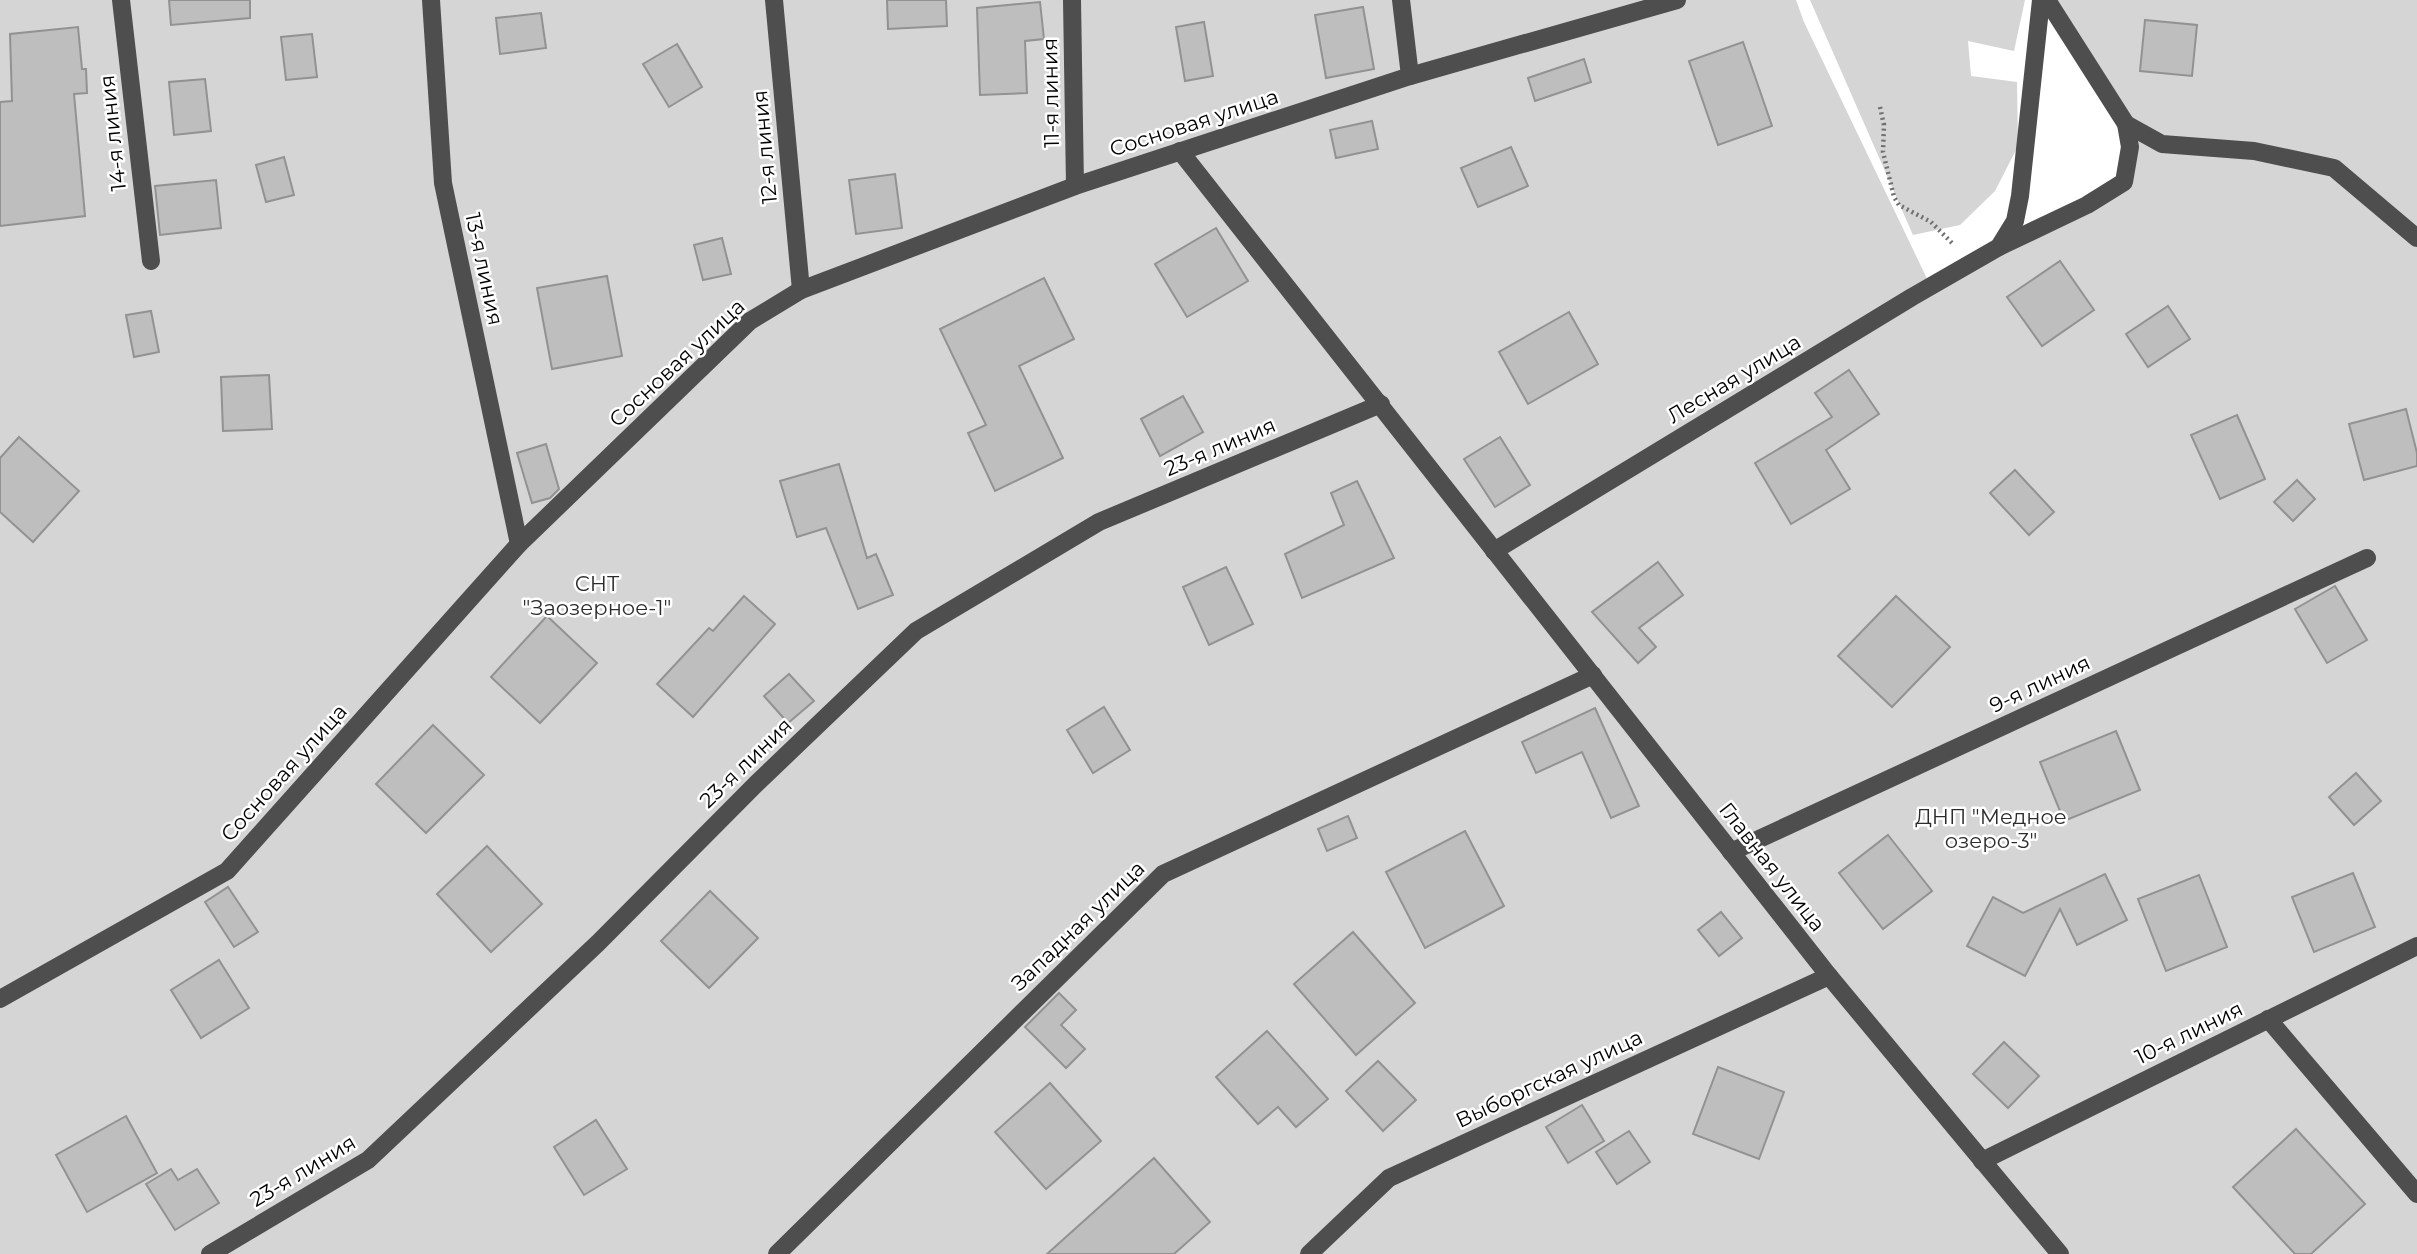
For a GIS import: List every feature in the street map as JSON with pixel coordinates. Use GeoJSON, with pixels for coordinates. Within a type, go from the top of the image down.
{"type":"FeatureCollection","features":[{"type":"Feature","properties":{"kind":"street","name":"14-я линия"},"geometry":{"type":"LineString","coordinates":[[121,0],[151,261]]}},
{"type":"Feature","properties":{"kind":"street","name":"13-я линия"},"geometry":{"type":"LineString","coordinates":[[431,0],[443,183],[519,544]]}},
{"type":"Feature","properties":{"kind":"street","name":"12-я линия"},"geometry":{"type":"LineString","coordinates":[[775,0],[801,290]]}},
{"type":"Feature","properties":{"kind":"street","name":"11-я линия"},"geometry":{"type":"LineString","coordinates":[[1072,0],[1075,186]]}},
{"type":"Feature","properties":{"kind":"street"},"geometry":{"type":"LineString","coordinates":[[1401,0],[1410,76]]}},
{"type":"Feature","properties":{"kind":"street","name":"Сосновая улица"},"geometry":{"type":"LineString","coordinates":[[0,999],[227,871],[519,544],[750,321],[801,290],[1075,186],[1180,151],[1410,76],[1677,0]]}},
{"type":"Feature","properties":{"kind":"street"},"geometry":{"type":"LineString","coordinates":[[1999,247],[2015,221],[2020,196],[2041,0]]}},
{"type":"Feature","properties":{"kind":"street","name":"Лесная улица"},"geometry":{"type":"LineString","coordinates":[[1494,551],[1964,266],[2087,205],[2124,182],[2130,147],[2126,124],[2048,0]]}},
{"type":"Feature","properties":{"kind":"street"},"geometry":{"type":"LineString","coordinates":[[2126,124],[2162,144],[2254,151],[2334,168],[2417,238]]}},
{"type":"Feature","properties":{"kind":"street","name":"Главная улица"},"geometry":{"type":"LineString","coordinates":[[1180,151],[1829,976],[2060,1254]]}},
{"type":"Feature","properties":{"kind":"street","name":"23-я линия"},"geometry":{"type":"LineString","coordinates":[[209,1254],[368,1160],[598,943],[756,785],[916,631],[1099,522],[1381,404]]}},
{"type":"Feature","properties":{"kind":"street","name":"9-я линия"},"geometry":{"type":"LineString","coordinates":[[1731,852],[2367,558]]}},
{"type":"Feature","properties":{"kind":"street","name":"Западная улица"},"geometry":{"type":"LineString","coordinates":[[777,1254],[1163,874],[1593,675]]}},
{"type":"Feature","properties":{"kind":"street","name":"10-я линия"},"geometry":{"type":"LineString","coordinates":[[1982,1161],[2417,946]]}},
{"type":"Feature","properties":{"kind":"street","name":"Выборгская улица"},"geometry":{"type":"LineString","coordinates":[[1309,1254],[1389,1178],[1829,976]]}},
{"type":"Feature","properties":{"kind":"street"},"geometry":{"type":"LineString","coordinates":[[2268,1019],[2417,1194]]}},
{"type":"Feature","properties":{"kind":"path"},"geometry":{"type":"LineString","coordinates":[[1880,107],[1884,125],[1882,152],[1894,197],[1899,205],[1931,222],[1954,245],[1964,266]]}},
{"type":"Feature","properties":{"kind":"green space","name":"СНТ \"Заозерное-1\""},"geometry":{"type":"Polygon","coordinates":[[[0,0],[1796,0],[1804,22],[1931,287],[2124,182],[2130,147],[2048,0],[2417,0],[2417,1254],[0,1254],[0,0]]]}},
{"type":"Feature","properties":{"kind":"green space"},"geometry":{"type":"Polygon","coordinates":[[[1810,0],[2025,0],[2014,51],[1968,41],[1971,76],[2017,82],[2018,146],[1995,191],[1960,225],[1913,235],[1810,0]]]}},
{"type":"Feature","properties":{"kind":"building"},"geometry":{"type":"Polygon","coordinates":[[[169,0],[250,0],[250,18],[171,25],[169,0]]]}},
{"type":"Feature","properties":{"kind":"building"},"geometry":{"type":"Polygon","coordinates":[[[887,0],[946,0],[947,26],[888,29],[887,0]]]}},
{"type":"Feature","properties":{"kind":"building"},"geometry":{"type":"Polygon","coordinates":[[[1040,2],[1044,39],[1025,41],[1027,93],[980,95],[977,8],[1040,2]]]}},
{"type":"Feature","properties":{"kind":"building"},"geometry":{"type":"Polygon","coordinates":[[[1363,7],[1374,69],[1326,78],[1315,15],[1363,7]]]}},
{"type":"Feature","properties":{"kind":"building"},"geometry":{"type":"Polygon","coordinates":[[[541,13],[546,48],[500,54],[496,18],[541,13]]]}},
{"type":"Feature","properties":{"kind":"building"},"geometry":{"type":"Polygon","coordinates":[[[2145,20],[2197,25],[2192,76],[2140,71],[2145,20]]]}},
{"type":"Feature","properties":{"kind":"building"},"geometry":{"type":"Polygon","coordinates":[[[1204,22],[1213,76],[1185,81],[1176,27],[1204,22]]]}},
{"type":"Feature","properties":{"kind":"building"},"geometry":{"type":"Polygon","coordinates":[[[78,27],[82,69],[86,69],[87,93],[74,94],[85,216],[0,226],[0,102],[12,101],[10,34],[78,27]]]}},
{"type":"Feature","properties":{"kind":"building"},"geometry":{"type":"Polygon","coordinates":[[[312,34],[317,77],[286,80],[281,37],[312,34]]]}},
{"type":"Feature","properties":{"kind":"building"},"geometry":{"type":"Polygon","coordinates":[[[1743,42],[1772,126],[1718,145],[1689,61],[1743,42]]]}},
{"type":"Feature","properties":{"kind":"building"},"geometry":{"type":"Polygon","coordinates":[[[677,44],[702,87],[669,107],[643,64],[677,44]]]}},
{"type":"Feature","properties":{"kind":"building"},"geometry":{"type":"Polygon","coordinates":[[[1584,59],[1591,82],[1535,101],[1528,78],[1584,59]]]}},
{"type":"Feature","properties":{"kind":"building"},"geometry":{"type":"Polygon","coordinates":[[[205,79],[211,131],[174,135],[169,82],[205,79]]]}},
{"type":"Feature","properties":{"kind":"building"},"geometry":{"type":"Polygon","coordinates":[[[1372,121],[1378,149],[1336,158],[1330,130],[1372,121]]]}},
{"type":"Feature","properties":{"kind":"building"},"geometry":{"type":"Polygon","coordinates":[[[1511,147],[1528,186],[1478,207],[1461,168],[1511,147]]]}},
{"type":"Feature","properties":{"kind":"building"},"geometry":{"type":"Polygon","coordinates":[[[284,157],[294,195],[266,202],[256,165],[284,157]]]}},
{"type":"Feature","properties":{"kind":"building"},"geometry":{"type":"Polygon","coordinates":[[[895,174],[902,228],[856,234],[849,180],[895,174]]]}},
{"type":"Feature","properties":{"kind":"building"},"geometry":{"type":"Polygon","coordinates":[[[216,180],[221,228],[160,235],[155,186],[216,180]]]}},
{"type":"Feature","properties":{"kind":"building"},"geometry":{"type":"Polygon","coordinates":[[[1216,228],[1248,281],[1187,317],[1155,264],[1216,228]]]}},
{"type":"Feature","properties":{"kind":"building"},"geometry":{"type":"Polygon","coordinates":[[[722,238],[731,274],[703,280],[694,245],[722,238]]]}},
{"type":"Feature","properties":{"kind":"building"},"geometry":{"type":"Polygon","coordinates":[[[2060,261],[2094,310],[2042,346],[2007,297],[2060,261]]]}},
{"type":"Feature","properties":{"kind":"building"},"geometry":{"type":"Polygon","coordinates":[[[607,276],[622,356],[552,369],[537,288],[607,276]]]}},
{"type":"Feature","properties":{"kind":"building"},"geometry":{"type":"Polygon","coordinates":[[[1044,278],[1074,339],[1019,366],[1063,458],[995,491],[968,433],[986,425],[940,329],[1044,278]]]}},
{"type":"Feature","properties":{"kind":"building"},"geometry":{"type":"Polygon","coordinates":[[[2168,306],[2190,339],[2148,367],[2126,334],[2168,306]]]}},
{"type":"Feature","properties":{"kind":"building"},"geometry":{"type":"Polygon","coordinates":[[[151,311],[159,352],[134,357],[126,315],[151,311]]]}},
{"type":"Feature","properties":{"kind":"building"},"geometry":{"type":"Polygon","coordinates":[[[1569,312],[1598,364],[1528,404],[1499,352],[1569,312]]]}},
{"type":"Feature","properties":{"kind":"building"},"geometry":{"type":"Polygon","coordinates":[[[1849,370],[1879,414],[1826,450],[1850,489],[1791,524],[1755,463],[1832,417],[1815,393],[1849,370]]]}},
{"type":"Feature","properties":{"kind":"building"},"geometry":{"type":"Polygon","coordinates":[[[269,375],[272,429],[223,431],[221,377],[269,375]]]}},
{"type":"Feature","properties":{"kind":"building"},"geometry":{"type":"Polygon","coordinates":[[[1183,396],[1203,432],[1160,456],[1141,419],[1183,396]]]}},
{"type":"Feature","properties":{"kind":"building"},"geometry":{"type":"Polygon","coordinates":[[[2406,409],[2417,453],[2417,466],[2364,480],[2349,424],[2406,409]]]}},
{"type":"Feature","properties":{"kind":"building"},"geometry":{"type":"Polygon","coordinates":[[[2237,415],[2265,479],[2220,499],[2191,435],[2237,415]]]}},
{"type":"Feature","properties":{"kind":"building"},"geometry":{"type":"Polygon","coordinates":[[[19,437],[79,491],[33,542],[0,512],[0,458],[19,437]]]}},
{"type":"Feature","properties":{"kind":"building"},"geometry":{"type":"Polygon","coordinates":[[[1500,437],[1530,485],[1495,507],[1464,459],[1500,437]]]}},
{"type":"Feature","properties":{"kind":"building"},"geometry":{"type":"Polygon","coordinates":[[[546,444],[559,489],[550,498],[532,503],[517,453],[546,444]]]}},
{"type":"Feature","properties":{"kind":"building"},"geometry":{"type":"Polygon","coordinates":[[[839,464],[867,558],[876,554],[893,595],[858,609],[826,528],[797,537],[780,481],[839,464]]]}},
{"type":"Feature","properties":{"kind":"building"},"geometry":{"type":"Polygon","coordinates":[[[2015,470],[2054,512],[2029,535],[1990,493],[2015,470]]]}},
{"type":"Feature","properties":{"kind":"building"},"geometry":{"type":"Polygon","coordinates":[[[2297,480],[2315,499],[2293,521],[2274,502],[2297,480]]]}},
{"type":"Feature","properties":{"kind":"building"},"geometry":{"type":"Polygon","coordinates":[[[1357,481],[1394,558],[1302,598],[1285,554],[1344,525],[1331,493],[1357,481]]]}},
{"type":"Feature","properties":{"kind":"building"},"geometry":{"type":"Polygon","coordinates":[[[1658,562],[1683,595],[1639,628],[1656,647],[1638,663],[1592,612],[1658,562]]]}},
{"type":"Feature","properties":{"kind":"building"},"geometry":{"type":"Polygon","coordinates":[[[1226,567],[1253,624],[1209,645],[1183,587],[1226,567]]]}},
{"type":"Feature","properties":{"kind":"building"},"geometry":{"type":"Polygon","coordinates":[[[2335,586],[2367,640],[2327,663],[2295,609],[2335,586]]]}},
{"type":"Feature","properties":{"kind":"building"},"geometry":{"type":"Polygon","coordinates":[[[744,596],[775,624],[693,717],[657,684],[709,628],[713,631],[744,596]]]}},
{"type":"Feature","properties":{"kind":"building"},"geometry":{"type":"Polygon","coordinates":[[[1896,596],[1950,647],[1892,707],[1838,656],[1896,596]]]}},
{"type":"Feature","properties":{"kind":"building"},"geometry":{"type":"Polygon","coordinates":[[[547,616],[597,663],[540,723],[491,677],[547,616]]]}},
{"type":"Feature","properties":{"kind":"building"},"geometry":{"type":"Polygon","coordinates":[[[789,674],[814,701],[788,723],[764,696],[789,674]]]}},
{"type":"Feature","properties":{"kind":"building"},"geometry":{"type":"Polygon","coordinates":[[[1104,707],[1130,750],[1093,773],[1067,730],[1104,707]]]}},
{"type":"Feature","properties":{"kind":"building"},"geometry":{"type":"Polygon","coordinates":[[[1595,708],[1639,806],[1611,818],[1582,752],[1536,773],[1522,742],[1595,708]]]}},
{"type":"Feature","properties":{"kind":"building"},"geometry":{"type":"Polygon","coordinates":[[[433,725],[484,775],[426,833],[376,784],[433,725]]]}},
{"type":"Feature","properties":{"kind":"building"},"geometry":{"type":"Polygon","coordinates":[[[2116,731],[2140,790],[2064,821],[2040,762],[2116,731]]]}},
{"type":"Feature","properties":{"kind":"building"},"geometry":{"type":"Polygon","coordinates":[[[2356,773],[2381,801],[2354,825],[2329,797],[2356,773]]]}},
{"type":"Feature","properties":{"kind":"building"},"geometry":{"type":"Polygon","coordinates":[[[1348,816],[1357,838],[1327,851],[1318,829],[1348,816]]]}},
{"type":"Feature","properties":{"kind":"building"},"geometry":{"type":"Polygon","coordinates":[[[1465,831],[1504,906],[1425,948],[1386,872],[1465,831]]]}},
{"type":"Feature","properties":{"kind":"building"},"geometry":{"type":"Polygon","coordinates":[[[1888,835],[1932,891],[1883,929],[1839,873],[1888,835]]]}},
{"type":"Feature","properties":{"kind":"building"},"geometry":{"type":"Polygon","coordinates":[[[487,846],[542,904],[491,952],[437,894],[487,846]]]}},
{"type":"Feature","properties":{"kind":"building"},"geometry":{"type":"Polygon","coordinates":[[[2353,873],[2375,927],[2314,952],[2292,897],[2353,873]]]}},
{"type":"Feature","properties":{"kind":"building"},"geometry":{"type":"Polygon","coordinates":[[[2105,874],[2127,920],[2077,945],[2060,909],[2025,976],[1967,946],[1993,897],[2023,913],[2105,874]]]}},
{"type":"Feature","properties":{"kind":"building"},"geometry":{"type":"Polygon","coordinates":[[[2199,875],[2227,947],[2166,971],[2138,899],[2199,875]]]}},
{"type":"Feature","properties":{"kind":"building"},"geometry":{"type":"Polygon","coordinates":[[[228,887],[258,932],[234,947],[205,902],[228,887]]]}},
{"type":"Feature","properties":{"kind":"building"},"geometry":{"type":"Polygon","coordinates":[[[710,891],[758,938],[709,988],[661,941],[710,891]]]}},
{"type":"Feature","properties":{"kind":"building"},"geometry":{"type":"Polygon","coordinates":[[[1721,912],[1742,938],[1719,956],[1698,930],[1721,912]]]}},
{"type":"Feature","properties":{"kind":"building"},"geometry":{"type":"Polygon","coordinates":[[[1353,932],[1415,1003],[1356,1055],[1294,984],[1353,932]]]}},
{"type":"Feature","properties":{"kind":"building"},"geometry":{"type":"Polygon","coordinates":[[[219,960],[249,1008],[201,1038],[171,990],[219,960]]]}},
{"type":"Feature","properties":{"kind":"building"},"geometry":{"type":"Polygon","coordinates":[[[1059,993],[1076,1010],[1061,1025],[1085,1049],[1066,1068],[1025,1027],[1059,993]]]}},
{"type":"Feature","properties":{"kind":"building"},"geometry":{"type":"Polygon","coordinates":[[[1267,1031],[1328,1099],[1296,1127],[1278,1107],[1258,1124],[1216,1077],[1267,1031]]]}},
{"type":"Feature","properties":{"kind":"building"},"geometry":{"type":"Polygon","coordinates":[[[2004,1042],[2039,1076],[2008,1108],[1973,1074],[2004,1042]]]}},
{"type":"Feature","properties":{"kind":"building"},"geometry":{"type":"Polygon","coordinates":[[[1378,1061],[1416,1100],[1383,1131],[1346,1091],[1378,1061]]]}},
{"type":"Feature","properties":{"kind":"building"},"geometry":{"type":"Polygon","coordinates":[[[1718,1067],[1784,1092],[1759,1159],[1693,1134],[1718,1067]]]}},
{"type":"Feature","properties":{"kind":"building"},"geometry":{"type":"Polygon","coordinates":[[[1050,1083],[1101,1141],[1046,1189],[995,1132],[1050,1083]]]}},
{"type":"Feature","properties":{"kind":"building"},"geometry":{"type":"Polygon","coordinates":[[[1582,1105],[1604,1141],[1568,1163],[1546,1127],[1582,1105]]]}},
{"type":"Feature","properties":{"kind":"building"},"geometry":{"type":"Polygon","coordinates":[[[126,1116],[157,1173],[87,1212],[56,1155],[126,1116]]]}},
{"type":"Feature","properties":{"kind":"building"},"geometry":{"type":"Polygon","coordinates":[[[596,1120],[627,1169],[584,1195],[554,1147],[596,1120]]]}},
{"type":"Feature","properties":{"kind":"building"},"geometry":{"type":"Polygon","coordinates":[[[2296,1129],[2365,1204],[2311,1254],[2295,1254],[2233,1187],[2296,1129]]]}},
{"type":"Feature","properties":{"kind":"building"},"geometry":{"type":"Polygon","coordinates":[[[1629,1131],[1650,1162],[1617,1184],[1596,1152],[1629,1131]]]}},
{"type":"Feature","properties":{"kind":"building"},"geometry":{"type":"Polygon","coordinates":[[[1154,1158],[1210,1222],[1174,1254],[1047,1254],[1154,1158]]]}},
{"type":"Feature","properties":{"kind":"building"},"geometry":{"type":"Polygon","coordinates":[[[171,1169],[178,1180],[197,1169],[219,1203],[175,1230],[146,1184],[171,1169]]]}},
{"type":"Feature","properties":{"kind":"park label","name":"ДНП \"Медное озеро-3\""},"geometry":{"type":"Point","coordinates":[1991,829]}}]}
